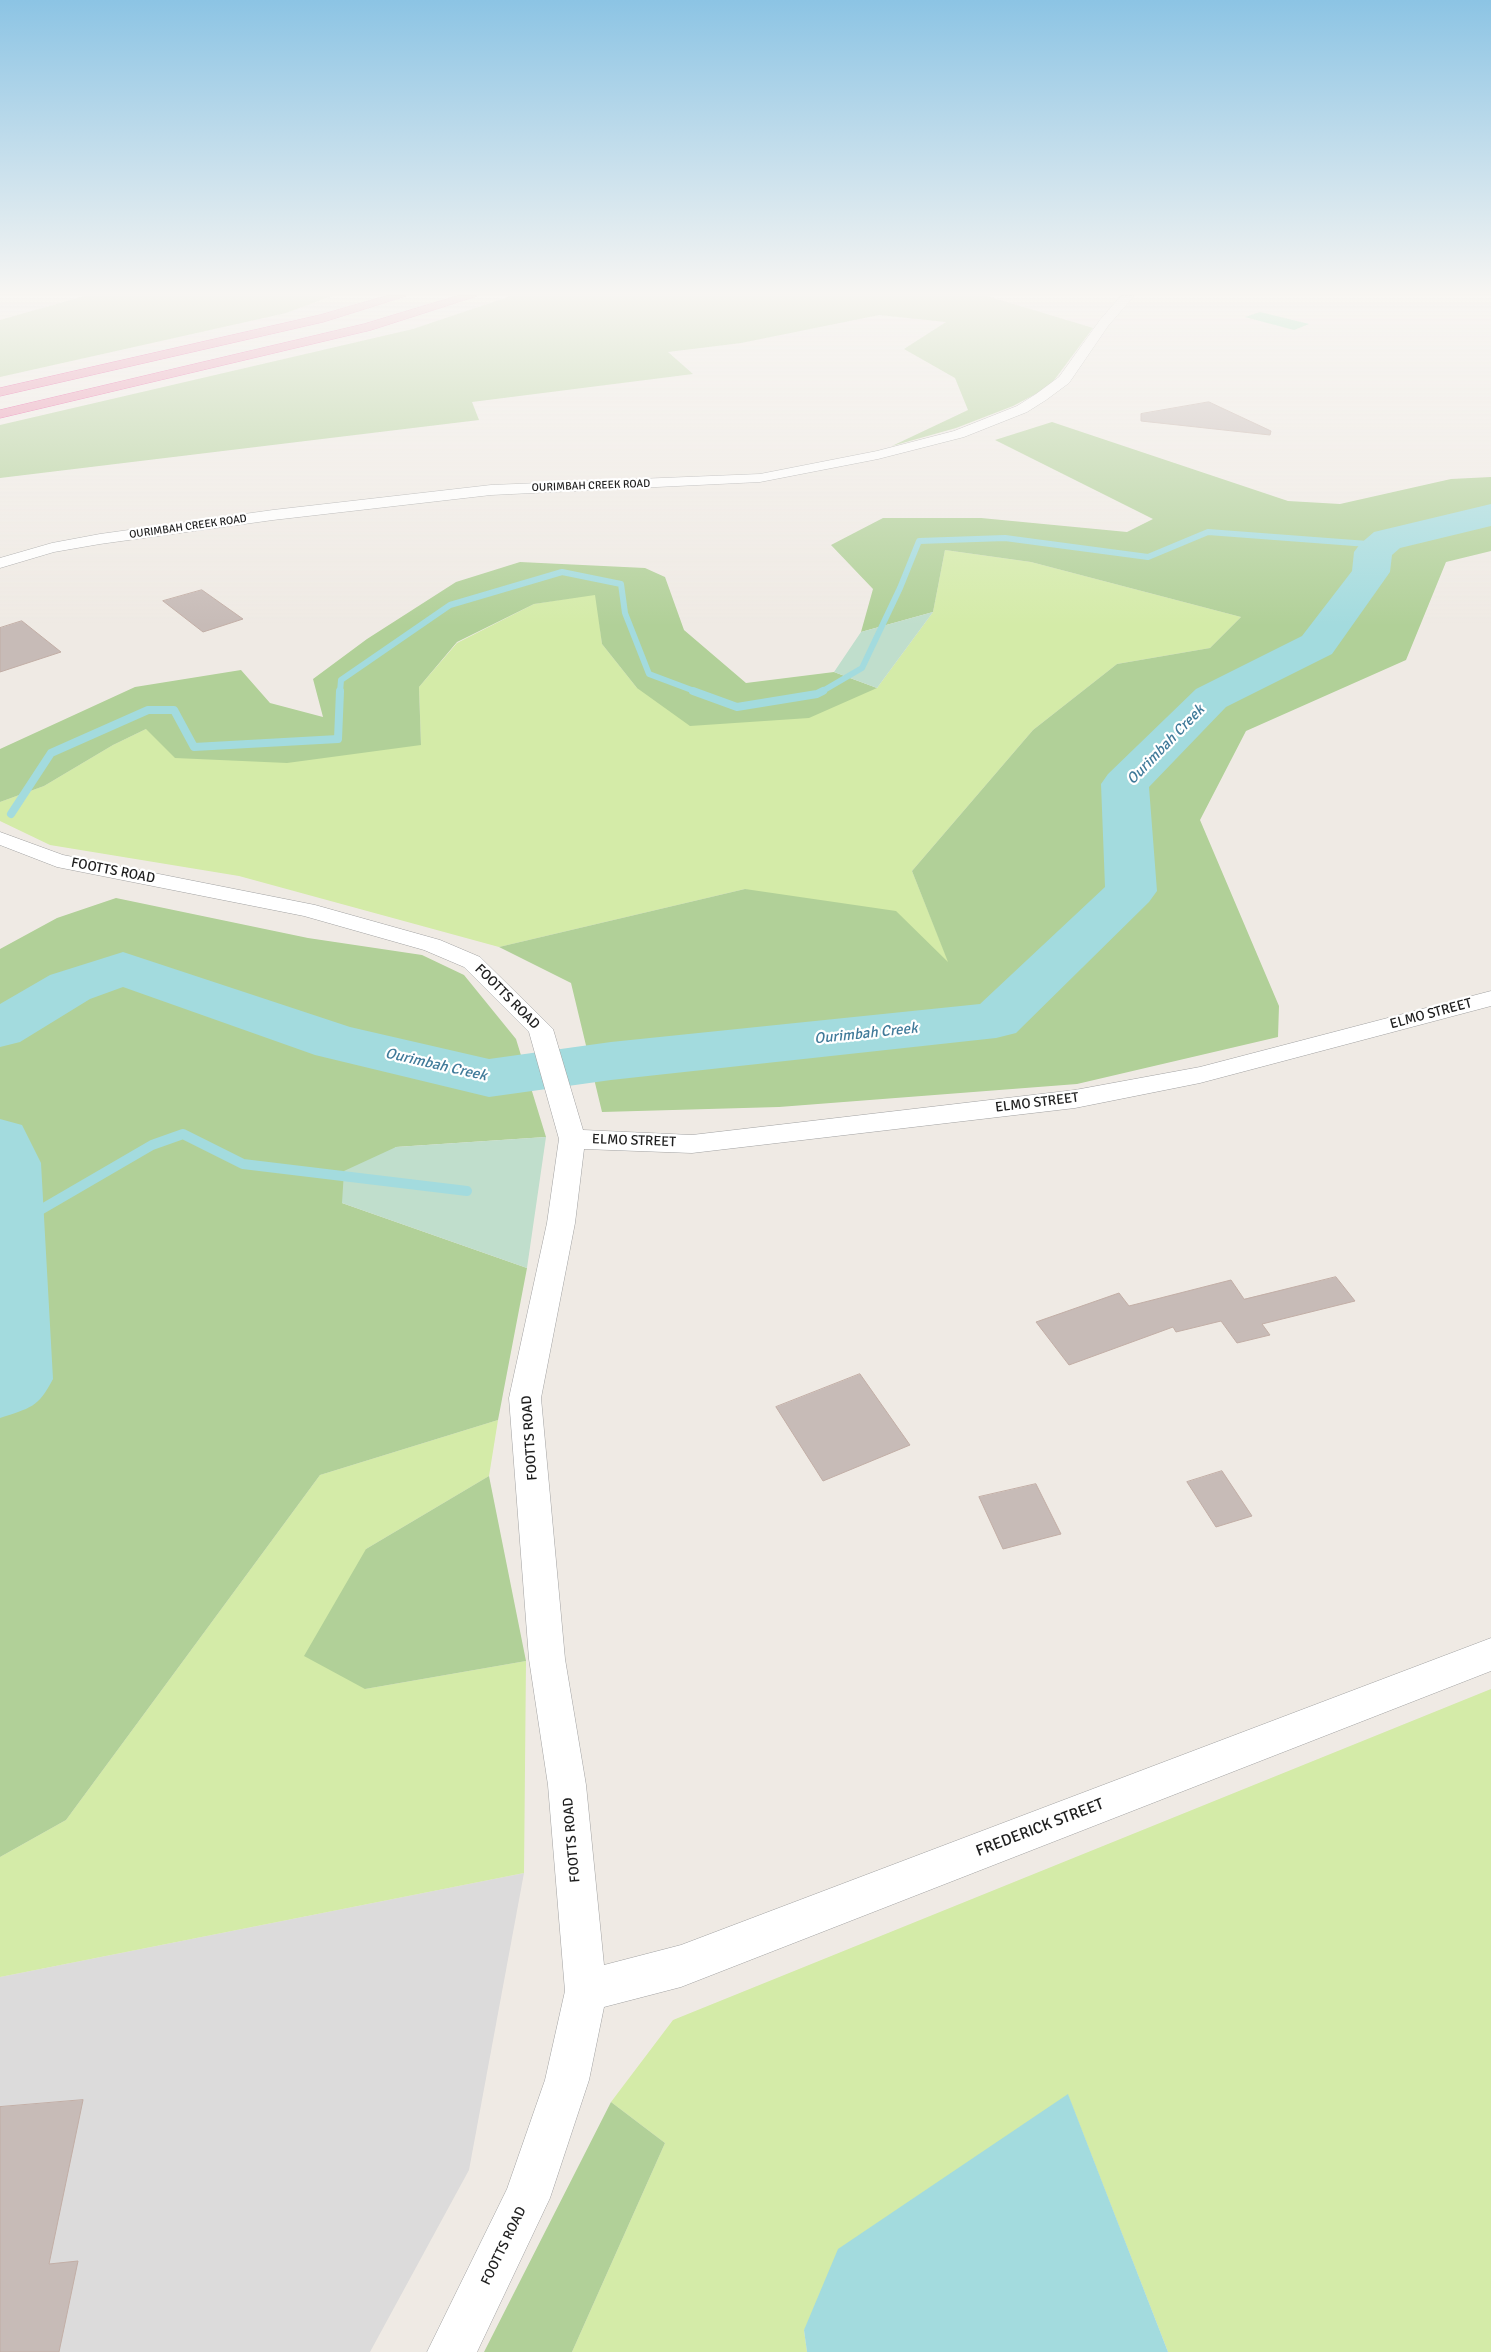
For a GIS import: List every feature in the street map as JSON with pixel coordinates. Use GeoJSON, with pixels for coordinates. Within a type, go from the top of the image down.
{"type":"FeatureCollection","features":[{"type":"Feature","properties":{"kind":"highway"},"geometry":{"type":"LineString","coordinates":[[0,414],[35,406]]}},
{"type":"Feature","properties":{"kind":"street","name":"OURIMBAH CREEK ROAD"},"geometry":{"type":"LineString","coordinates":[[0,563],[52,548],[100,539],[430,496],[510,489],[733,480],[788,474],[872,457],[959,434],[1028,406]]}},
{"type":"Feature","properties":{"kind":"street","name":"FOOTTS ROAD"},"geometry":{"type":"LineString","coordinates":[[0,838],[57,860],[307,910],[432,945],[472,962],[541,1029],[569,1127],[561,1223],[525,1398],[547,1659],[567,1785],[586,1991],[567,2080],[527,2198],[451,2352]]}},
{"type":"Feature","properties":{"kind":"street","name":"ELMO STREET"},"geometry":{"type":"LineString","coordinates":[[569,1127],[692,1144],[1075,1099],[1200,1075],[1491,998]]}},
{"type":"Feature","properties":{"kind":"street","name":"FREDERICK STREET"},"geometry":{"type":"LineString","coordinates":[[586,1991],[681,1966],[1491,1654]]}},
{"type":"Feature","properties":{"kind":"shaded area"},"geometry":{"type":"Polygon","coordinates":[[[524,1873],[469,2170],[370,2352],[0,2352],[0,1977],[524,1873]]]}},
{"type":"Feature","properties":{"kind":"green space"},"geometry":{"type":"Polygon","coordinates":[[[83,406],[473,406],[479,420],[0,478],[0,425],[83,406]]]}},
{"type":"Feature","properties":{"kind":"green space"},"geometry":{"type":"Polygon","coordinates":[[[966,406],[1013,406],[956,428],[892,446],[968,410],[966,406]]]}},
{"type":"Feature","properties":{"kind":"green space"},"geometry":{"type":"Polygon","coordinates":[[[1052,422],[1288,501],[1340,504],[1451,479],[1491,477],[1491,551],[1446,562],[1406,660],[1246,731],[1200,820],[1279,1006],[1278,1037],[1077,1084],[779,1107],[602,1112],[571,983],[499,947],[745,889],[896,911],[948,962],[912,871],[1033,730],[1117,664],[1210,648],[1241,617],[1031,562],[945,550],[933,612],[861,632],[873,589],[831,545],[883,518],[981,518],[1127,532],[1153,519],[995,440],[1052,422]]]}},
{"type":"Feature","properties":{"kind":"green space"},"geometry":{"type":"Polygon","coordinates":[[[945,550],[1031,562],[1241,617],[1210,648],[1117,664],[1033,730],[912,871],[949,963],[745,889],[499,947],[239,876],[50,845],[0,821],[0,802],[44,786],[113,745],[146,729],[421,745],[419,687],[457,643],[534,604],[596,594],[602,644],[637,688],[877,688],[933,612],[945,550]]]}},
{"type":"Feature","properties":{"kind":"green space"},"geometry":{"type":"Polygon","coordinates":[[[520,562],[645,568],[665,577],[684,630],[746,683],[834,672],[877,688],[809,718],[690,726],[637,688],[602,644],[595,595],[534,604],[457,642],[419,687],[421,745],[287,763],[175,758],[146,729],[113,745],[44,786],[0,802],[0,749],[135,687],[241,670],[270,703],[323,717],[313,679],[367,639],[456,582],[520,562]]]}},
{"type":"Feature","properties":{"kind":"green space"},"geometry":{"type":"Polygon","coordinates":[[[933,612],[877,688],[834,672],[861,632],[933,612]]]}},
{"type":"Feature","properties":{"kind":"green space"},"geometry":{"type":"Polygon","coordinates":[[[116,898],[308,938],[422,955],[464,975],[516,1039],[546,1137],[396,1147],[342,1203],[527,1268],[498,1420],[320,1475],[66,1820],[0,1857],[0,949],[57,918],[116,898]]]}},
{"type":"Feature","properties":{"kind":"green space"},"geometry":{"type":"Polygon","coordinates":[[[546,1137],[527,1268],[342,1203],[344,1171],[396,1147],[546,1137]]]}},
{"type":"Feature","properties":{"kind":"green space"},"geometry":{"type":"Polygon","coordinates":[[[498,1420],[489,1476],[366,1549],[365,1689],[526,1661],[524,1873],[0,1977],[0,1857],[66,1820],[320,1475],[498,1420]]]}},
{"type":"Feature","properties":{"kind":"green space"},"geometry":{"type":"Polygon","coordinates":[[[489,1476],[526,1661],[365,1689],[304,1656],[366,1549],[489,1476]]]}},
{"type":"Feature","properties":{"kind":"green space"},"geometry":{"type":"Polygon","coordinates":[[[1491,1689],[1491,2352],[1168,2352],[1068,2095],[804,2330],[807,2352],[572,2352],[665,2143],[611,2102],[673,2020],[1491,1689]]]}},
{"type":"Feature","properties":{"kind":"green space"},"geometry":{"type":"Polygon","coordinates":[[[611,2102],[665,2143],[572,2352],[484,2352],[611,2102]]]}},
{"type":"Feature","properties":{"kind":"water"},"geometry":{"type":"Polygon","coordinates":[[[1068,2094],[1168,2352],[807,2352],[804,2330],[838,2249],[1068,2094]]]}},
{"type":"Feature","properties":{"kind":"building"},"geometry":{"type":"Polygon","coordinates":[[[1188,406],[1217,406],[1271,431],[1270,435],[1141,421],[1141,414],[1188,406]]]}},
{"type":"Feature","properties":{"kind":"building"},"geometry":{"type":"Polygon","coordinates":[[[202,590],[243,619],[203,632],[163,601],[202,590]]]}},
{"type":"Feature","properties":{"kind":"building"},"geometry":{"type":"Polygon","coordinates":[[[22,621],[61,652],[0,672],[0,628],[22,621]]]}},
{"type":"Feature","properties":{"kind":"building"},"geometry":{"type":"Polygon","coordinates":[[[1336,1277],[1355,1301],[1262,1324],[1270,1335],[1237,1343],[1221,1321],[1176,1332],[1173,1327],[1069,1365],[1036,1322],[1119,1293],[1129,1306],[1231,1280],[1244,1299],[1336,1277]]]}},
{"type":"Feature","properties":{"kind":"building"},"geometry":{"type":"Polygon","coordinates":[[[860,1374],[910,1445],[823,1481],[776,1407],[860,1374]]]}},
{"type":"Feature","properties":{"kind":"building"},"geometry":{"type":"Polygon","coordinates":[[[1222,1471],[1252,1516],[1216,1527],[1187,1482],[1222,1471]]]}},
{"type":"Feature","properties":{"kind":"building"},"geometry":{"type":"Polygon","coordinates":[[[1036,1484],[1061,1534],[1003,1549],[979,1497],[1036,1484]]]}},
{"type":"Feature","properties":{"kind":"building"},"geometry":{"type":"Polygon","coordinates":[[[83,2100],[49,2264],[78,2261],[59,2352],[0,2352],[0,2107],[83,2100]]]}},
{"type":"Feature","properties":{"kind":"waterway","name":"Ourimbah Creek"},"geometry":{"type":"LineString","coordinates":[[0,1029],[70,987],[123,969],[336,1042],[489,1078],[611,1061],[996,1020],[1131,891],[1125,784],[1211,698],[1317,645],[1371,572],[1373,552],[1387,540],[1491,515]]}},
{"type":"Feature","properties":{"kind":"waterway"},"geometry":{"type":"LineString","coordinates":[[821,692],[862,668],[900,588],[919,541],[1005,538],[1148,557],[1208,532],[1381,545]]}},
{"type":"Feature","properties":{"kind":"waterway"},"geometry":{"type":"LineString","coordinates":[[340,692],[341,680],[450,605],[562,572],[621,584],[625,613],[649,674],[697,692]]}},
{"type":"Feature","properties":{"kind":"waterway"},"geometry":{"type":"LineString","coordinates":[[11,814],[51,753],[148,710],[174,710],[194,747],[338,739],[340,691]]}},
{"type":"Feature","properties":{"kind":"waterway"},"geometry":{"type":"LineString","coordinates":[[693,691],[737,707],[821,692]]}},
{"type":"Feature","properties":{"kind":"waterway"},"geometry":{"type":"LineString","coordinates":[[11,1227],[152,1145],[183,1134],[243,1164],[467,1191]]}},
{"type":"Feature","properties":{"kind":"waterway","name":"Ourimbah Creek"},"geometry":{"type":"LineString","coordinates":[[0,1140],[9,1163],[17,1379],[0,1389]]}}]}
